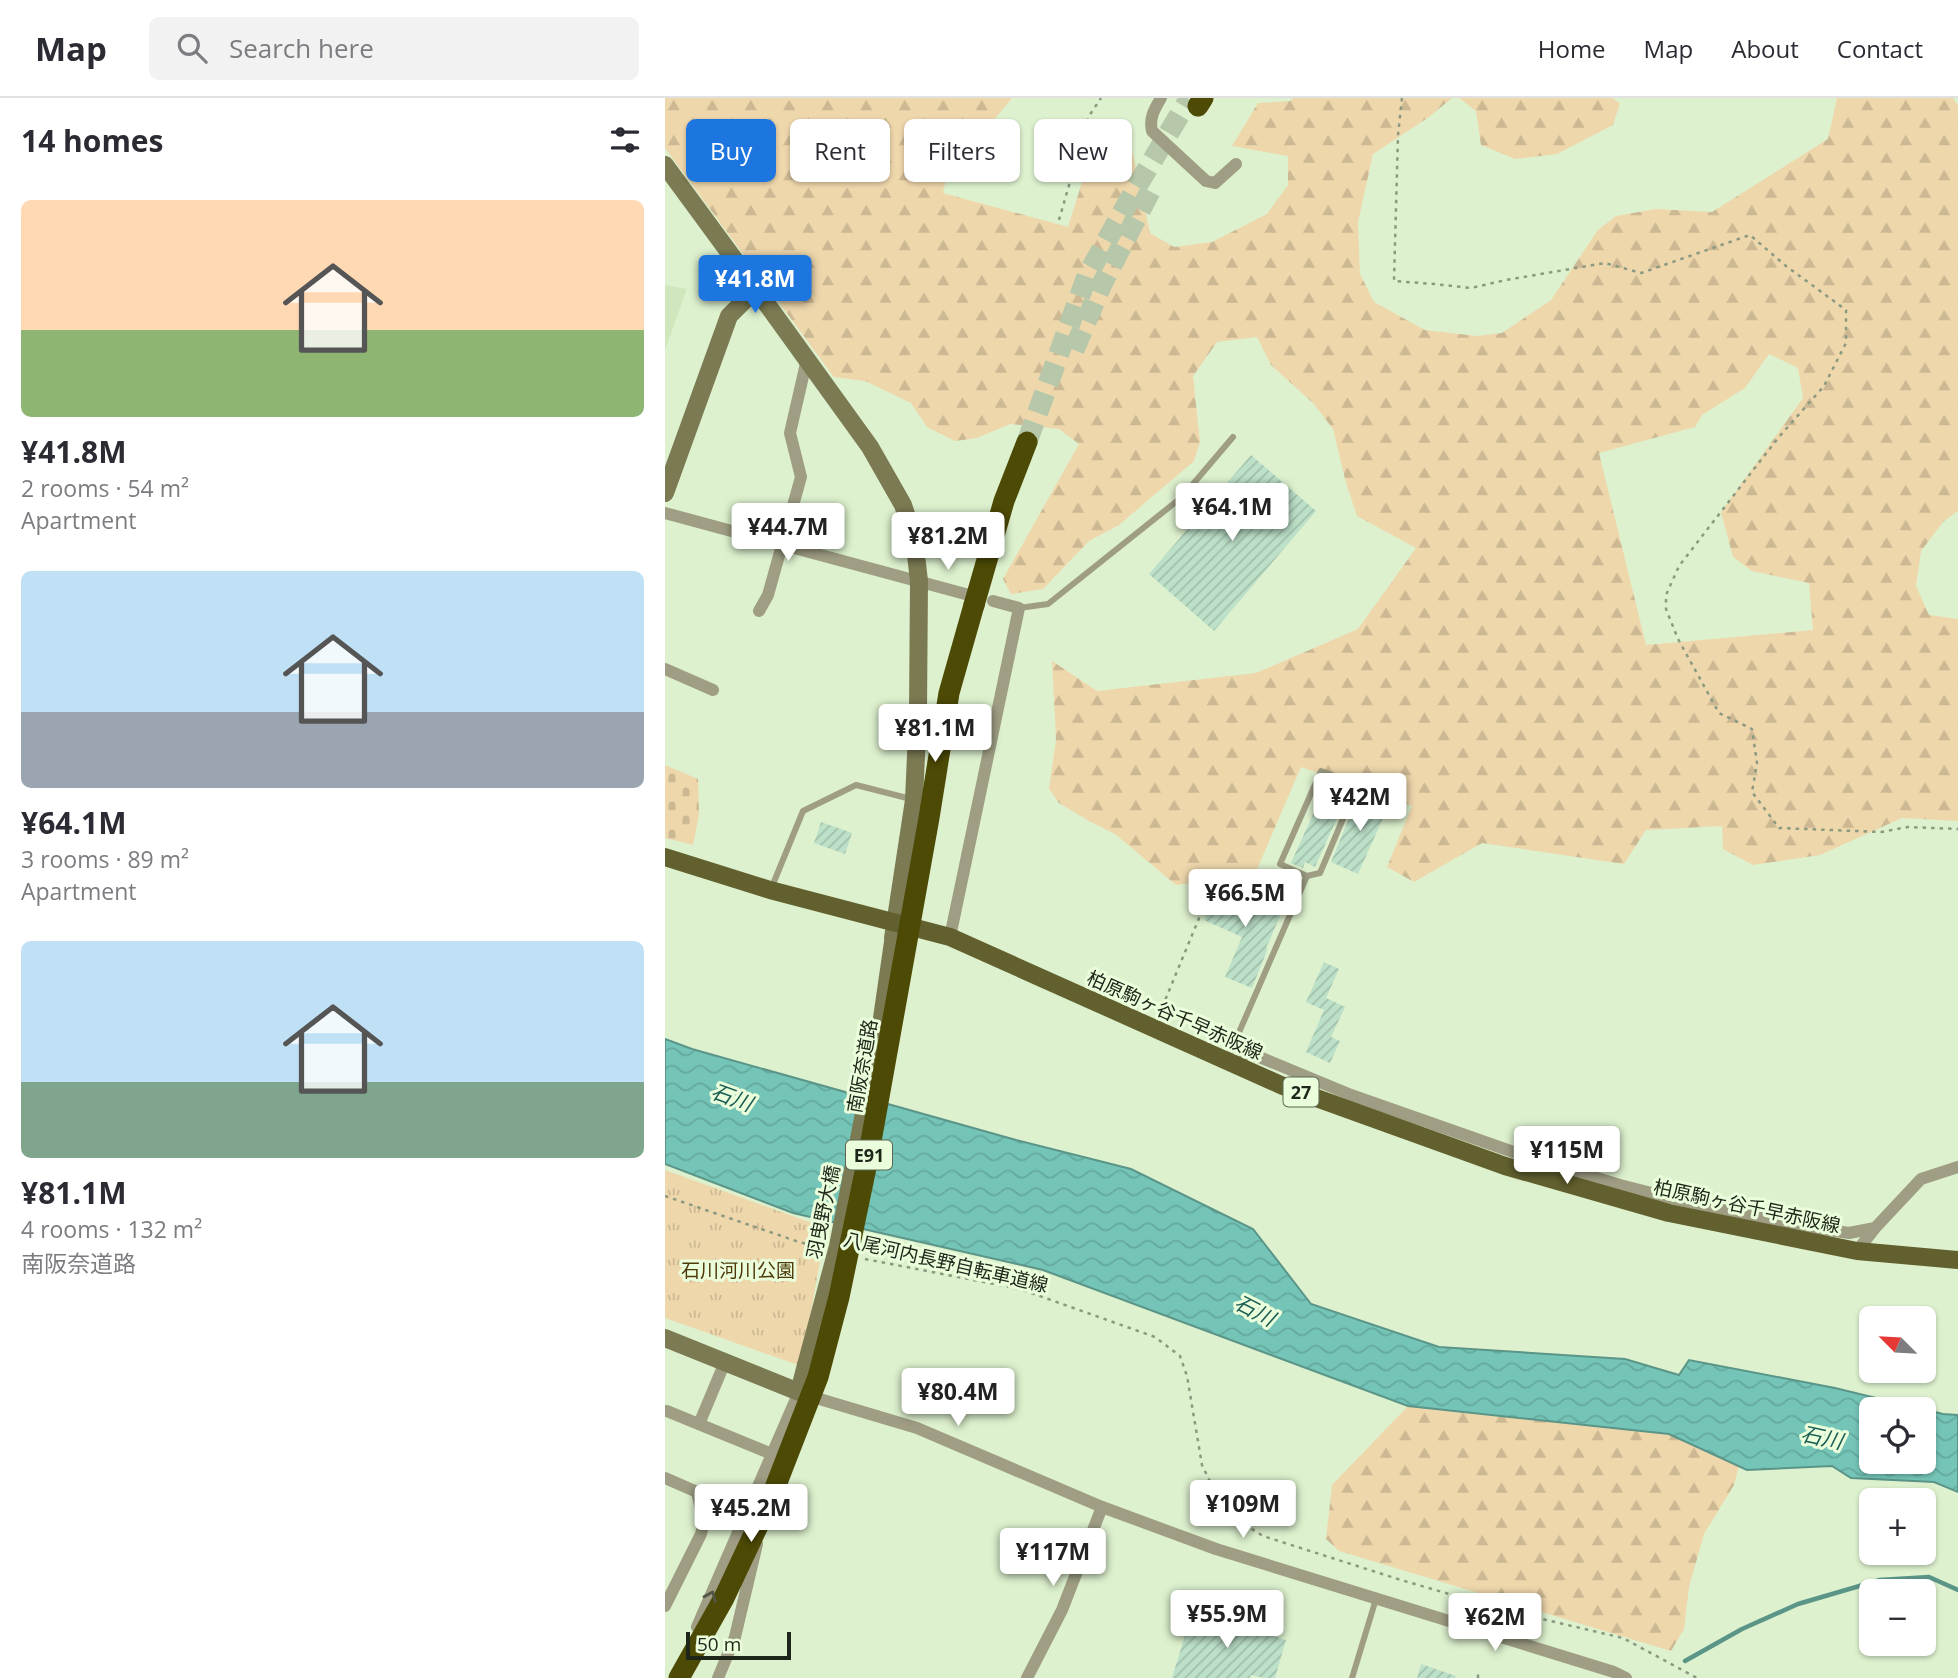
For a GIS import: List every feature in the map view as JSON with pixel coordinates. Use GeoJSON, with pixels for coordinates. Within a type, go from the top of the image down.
{"type":"FeatureCollection","features":[{"type":"Feature","properties":{"kind":"highway","name":"南阪奈道路"},"geometry":{"type":"LineString","coordinates":[[689,1678],[731,1603],[779,1499],[825,1380],[846,1308],[881,1143],[961,693],[980,602],[1004,501],[1031,444]]}},
{"type":"Feature","properties":{"kind":"highway","name":"南阪奈道路"},"geometry":{"type":"LineString","coordinates":[[679,1678],[724,1598],[754,1535],[818,1377],[839,1297],[868,1158],[949,693],[980,602]]}},
{"type":"Feature","properties":{"kind":"main road","name":"柏原駒ヶ谷千早赤阪線"},"geometry":{"type":"LineString","coordinates":[[665,857],[770,890],[950,937],[1283,1086],[1505,1166],[1669,1213],[1857,1251],[1958,1260]]}},
{"type":"Feature","properties":{"kind":"street"},"geometry":{"type":"LineString","coordinates":[[1161,98],[1152,112],[1152,131],[1206,181],[1215,183],[1236,164]]}},
{"type":"Feature","properties":{"kind":"street","name":"羽曳野大橋"},"geometry":{"type":"LineString","coordinates":[[665,165],[870,447],[903,505],[914,538],[919,581],[918,711],[913,800],[880,1032],[838,1246],[799,1392]]}},
{"type":"Feature","properties":{"kind":"street"},"geometry":{"type":"LineString","coordinates":[[665,494],[729,316],[756,289]]}},
{"type":"Feature","properties":{"kind":"street"},"geometry":{"type":"LineString","coordinates":[[759,611],[768,594],[801,477],[790,433],[807,359]]}},
{"type":"Feature","properties":{"kind":"street"},"geometry":{"type":"LineString","coordinates":[[665,513],[919,581],[980,602],[1019,608],[950,937]]}},
{"type":"Feature","properties":{"kind":"street"},"geometry":{"type":"LineString","coordinates":[[665,669],[713,690]]}},
{"type":"Feature","properties":{"kind":"street"},"geometry":{"type":"LineString","coordinates":[[1232,1064],[1245,1051],[1351,1095],[1519,1154],[1679,1200],[1849,1233],[1875,1228]]}},
{"type":"Feature","properties":{"kind":"street"},"geometry":{"type":"LineString","coordinates":[[1857,1251],[1921,1179],[1958,1167]]}},
{"type":"Feature","properties":{"kind":"street"},"geometry":{"type":"LineString","coordinates":[[665,1338],[799,1392],[917,1428],[1102,1507],[1216,1549],[1626,1678]]}},
{"type":"Feature","properties":{"kind":"street"},"geometry":{"type":"LineString","coordinates":[[699,1424],[725,1362]]}},
{"type":"Feature","properties":{"kind":"street"},"geometry":{"type":"LineString","coordinates":[[668,1678],[698,1625],[799,1392]]}},
{"type":"Feature","properties":{"kind":"street"},"geometry":{"type":"LineString","coordinates":[[719,1678],[735,1637],[776,1467],[796,1413],[799,1392]]}},
{"type":"Feature","properties":{"kind":"street"},"geometry":{"type":"LineString","coordinates":[[667,1411],[772,1454]]}},
{"type":"Feature","properties":{"kind":"street"},"geometry":{"type":"LineString","coordinates":[[665,1606],[701,1534],[704,1521],[697,1492],[666,1482]]}},
{"type":"Feature","properties":{"kind":"street"},"geometry":{"type":"LineString","coordinates":[[1027,1678],[1062,1610],[1102,1507]]}},
{"type":"Feature","properties":{"kind":"lane"},"geometry":{"type":"LineString","coordinates":[[1019,608],[1048,604],[1182,497],[1233,437]]}},
{"type":"Feature","properties":{"kind":"lane"},"geometry":{"type":"LineString","coordinates":[[1346,780],[1321,771],[1280,864],[1307,876],[1319,873],[1359,781]]}},
{"type":"Feature","properties":{"kind":"lane"},"geometry":{"type":"LineString","coordinates":[[770,890],[803,811],[856,785],[913,800]]}},
{"type":"Feature","properties":{"kind":"lane"},"geometry":{"type":"LineString","coordinates":[[1232,1064],[1307,876]]}},
{"type":"Feature","properties":{"kind":"lane"},"geometry":{"type":"LineString","coordinates":[[1352,1678],[1376,1600]]}},
{"type":"Feature","properties":{"kind":"path"},"geometry":{"type":"LineString","coordinates":[[1059,220],[1089,116],[1101,98]]}},
{"type":"Feature","properties":{"kind":"path"},"geometry":{"type":"LineString","coordinates":[[1402,98],[1398,135],[1394,281],[1471,288],[1605,263],[1641,273],[1750,235],[1786,266],[1846,310],[1846,343],[1824,386],[1778,438],[1679,566],[1666,595],[1666,609],[1678,639],[1719,713],[1752,729],[1757,763],[1752,792],[1779,828],[1881,832],[1908,827],[1958,829]]}},
{"type":"Feature","properties":{"kind":"path"},"geometry":{"type":"LineString","coordinates":[[1153,1029],[1202,911]]}},
{"type":"Feature","properties":{"kind":"path","name":"八尾河内長野自転車道線"},"geometry":{"type":"LineString","coordinates":[[665,1196],[821,1248]]}},
{"type":"Feature","properties":{"kind":"path","name":"八尾河内長野自転車道線"},"geometry":{"type":"LineString","coordinates":[[858,1257],[1020,1289],[1155,1337],[1180,1356],[1187,1376],[1202,1465],[1220,1502],[1236,1519],[1263,1536],[1508,1611],[1623,1638],[1697,1678]]}},
{"type":"Feature","properties":{"kind":"path"},"geometry":{"type":"LineString","coordinates":[[1478,1670],[1478,1678]]}},
{"type":"Feature","properties":{"kind":"shaded area"},"geometry":{"type":"Polygon","coordinates":[[[665,285],[687,289],[665,350],[665,285]]]}},
{"type":"Feature","properties":{"kind":"green space"},"geometry":{"type":"Polygon","coordinates":[[[665,98],[1012,98],[995,119],[904,119],[904,182],[945,182],[943,193],[1068,227],[1082,182],[1132,182],[1132,150],[1150,233],[1174,247],[1212,242],[1267,214],[1288,185],[1288,156],[1232,146],[1258,103],[1290,101],[1293,98],[1452,98],[1429,117],[1373,154],[1358,222],[1360,274],[1374,302],[1425,330],[1477,336],[1502,333],[1551,300],[1598,230],[1616,216],[1656,209],[1712,212],[1828,139],[1837,98],[1953,98],[1958,106],[1958,511],[1943,522],[1921,551],[1916,586],[1929,615],[1958,619],[1958,821],[1902,818],[1820,855],[1753,865],[1723,849],[1722,826],[1646,830],[1624,864],[1482,843],[1414,882],[1387,867],[1412,806],[1301,767],[1255,874],[1176,885],[1115,834],[1059,803],[1049,789],[1056,739],[1052,661],[1097,691],[1256,673],[1358,629],[1416,548],[1357,516],[1333,429],[1314,404],[1271,365],[1257,337],[1217,342],[1193,376],[1200,442],[1194,461],[1119,525],[1089,541],[1043,589],[1011,594],[1003,579],[1079,444],[1059,429],[1010,424],[977,438],[955,441],[927,427],[911,403],[865,381],[834,377],[690,182],[776,182],[776,119],[686,119],[686,176],[665,148],[665,98]],[[1769,354],[1745,388],[1702,415],[1695,427],[1599,453],[1646,645],[1813,630],[1809,583],[1752,571],[1733,557],[1721,512],[1803,398],[1798,368],[1769,354]]]}},
{"type":"Feature","properties":{"kind":"green space"},"geometry":{"type":"Polygon","coordinates":[[[1459,98],[1612,98],[1620,103],[1613,125],[1557,154],[1515,159],[1481,145],[1476,111],[1459,98]]]}},
{"type":"Feature","properties":{"kind":"green space"},"geometry":{"type":"Polygon","coordinates":[[[665,765],[698,779],[699,815],[693,845],[665,838],[665,765]]]}},
{"type":"Feature","properties":{"kind":"green space","name":"石川河川公園"},"geometry":{"type":"Polygon","coordinates":[[[665,1170],[826,1228],[801,1366],[665,1318],[665,1170]]]}},
{"type":"Feature","properties":{"kind":"green space"},"geometry":{"type":"Polygon","coordinates":[[[1408,1406],[1669,1434],[1739,1466],[1734,1485],[1704,1534],[1689,1587],[1684,1629],[1671,1651],[1339,1551],[1326,1539],[1332,1485],[1408,1406]]]}},
{"type":"Feature","properties":{"kind":"water","name":"石川"},"geometry":{"type":"Polygon","coordinates":[[[665,1039],[692,1049],[1016,1140],[1131,1169],[1253,1229],[1311,1304],[1439,1347],[1625,1359],[1679,1375],[1689,1360],[1872,1397],[1859,1397],[1859,1474],[1936,1474],[1936,1412],[1958,1415],[1958,1492],[1934,1482],[1851,1478],[1832,1466],[1747,1470],[1669,1434],[1408,1406],[1043,1270],[793,1213],[665,1164],[665,1039]]]}},
{"type":"Feature","properties":{"kind":"building"},"geometry":{"type":"Polygon","coordinates":[[[1251,455],[1316,511],[1214,631],[1149,574],[1251,455]]]}},
{"type":"Feature","properties":{"kind":"building"},"geometry":{"type":"Polygon","coordinates":[[[1323,792],[1338,799],[1340,795],[1346,798],[1315,867],[1305,862],[1303,868],[1291,863],[1323,792]]]}},
{"type":"Feature","properties":{"kind":"building"},"geometry":{"type":"Polygon","coordinates":[[[1360,792],[1389,805],[1358,874],[1331,862],[1360,792]]]}},
{"type":"Feature","properties":{"kind":"building"},"geometry":{"type":"Polygon","coordinates":[[[821,822],[852,833],[845,854],[814,843],[821,822]]]}},
{"type":"Feature","properties":{"kind":"building"},"geometry":{"type":"Polygon","coordinates":[[[1217,884],[1257,901],[1260,895],[1285,905],[1252,988],[1225,977],[1242,937],[1204,920],[1217,884]]]}},
{"type":"Feature","properties":{"kind":"building"},"geometry":{"type":"Polygon","coordinates":[[[1324,962],[1339,969],[1326,998],[1345,1007],[1331,1037],[1340,1041],[1330,1063],[1306,1052],[1324,1010],[1306,1002],[1324,962]]]}},
{"type":"Feature","properties":{"kind":"building"},"geometry":{"type":"Polygon","coordinates":[[[1193,1609],[1265,1630],[1264,1633],[1286,1640],[1275,1678],[1251,1675],[1250,1678],[1172,1678],[1193,1609]]]}},
{"type":"Feature","properties":{"kind":"building"},"geometry":{"type":"Polygon","coordinates":[[[1421,1664],[1456,1676],[1417,1678],[1421,1664]]]}},
{"type":"Feature","properties":{"kind":"waterway"},"geometry":{"type":"LineString","coordinates":[[1685,1661],[1742,1629],[1798,1604],[1880,1580],[1929,1577],[1958,1590]]}},
{"type":"Feature","properties":{"kind":"tunnel"},"geometry":{"type":"LineString","coordinates":[[1027,442],[1087,276],[1189,99]]}},
{"type":"Feature","properties":{"kind":"tunnel"},"geometry":{"type":"LineString","coordinates":[[1074,350],[1102,284],[1154,184]]}}]}
